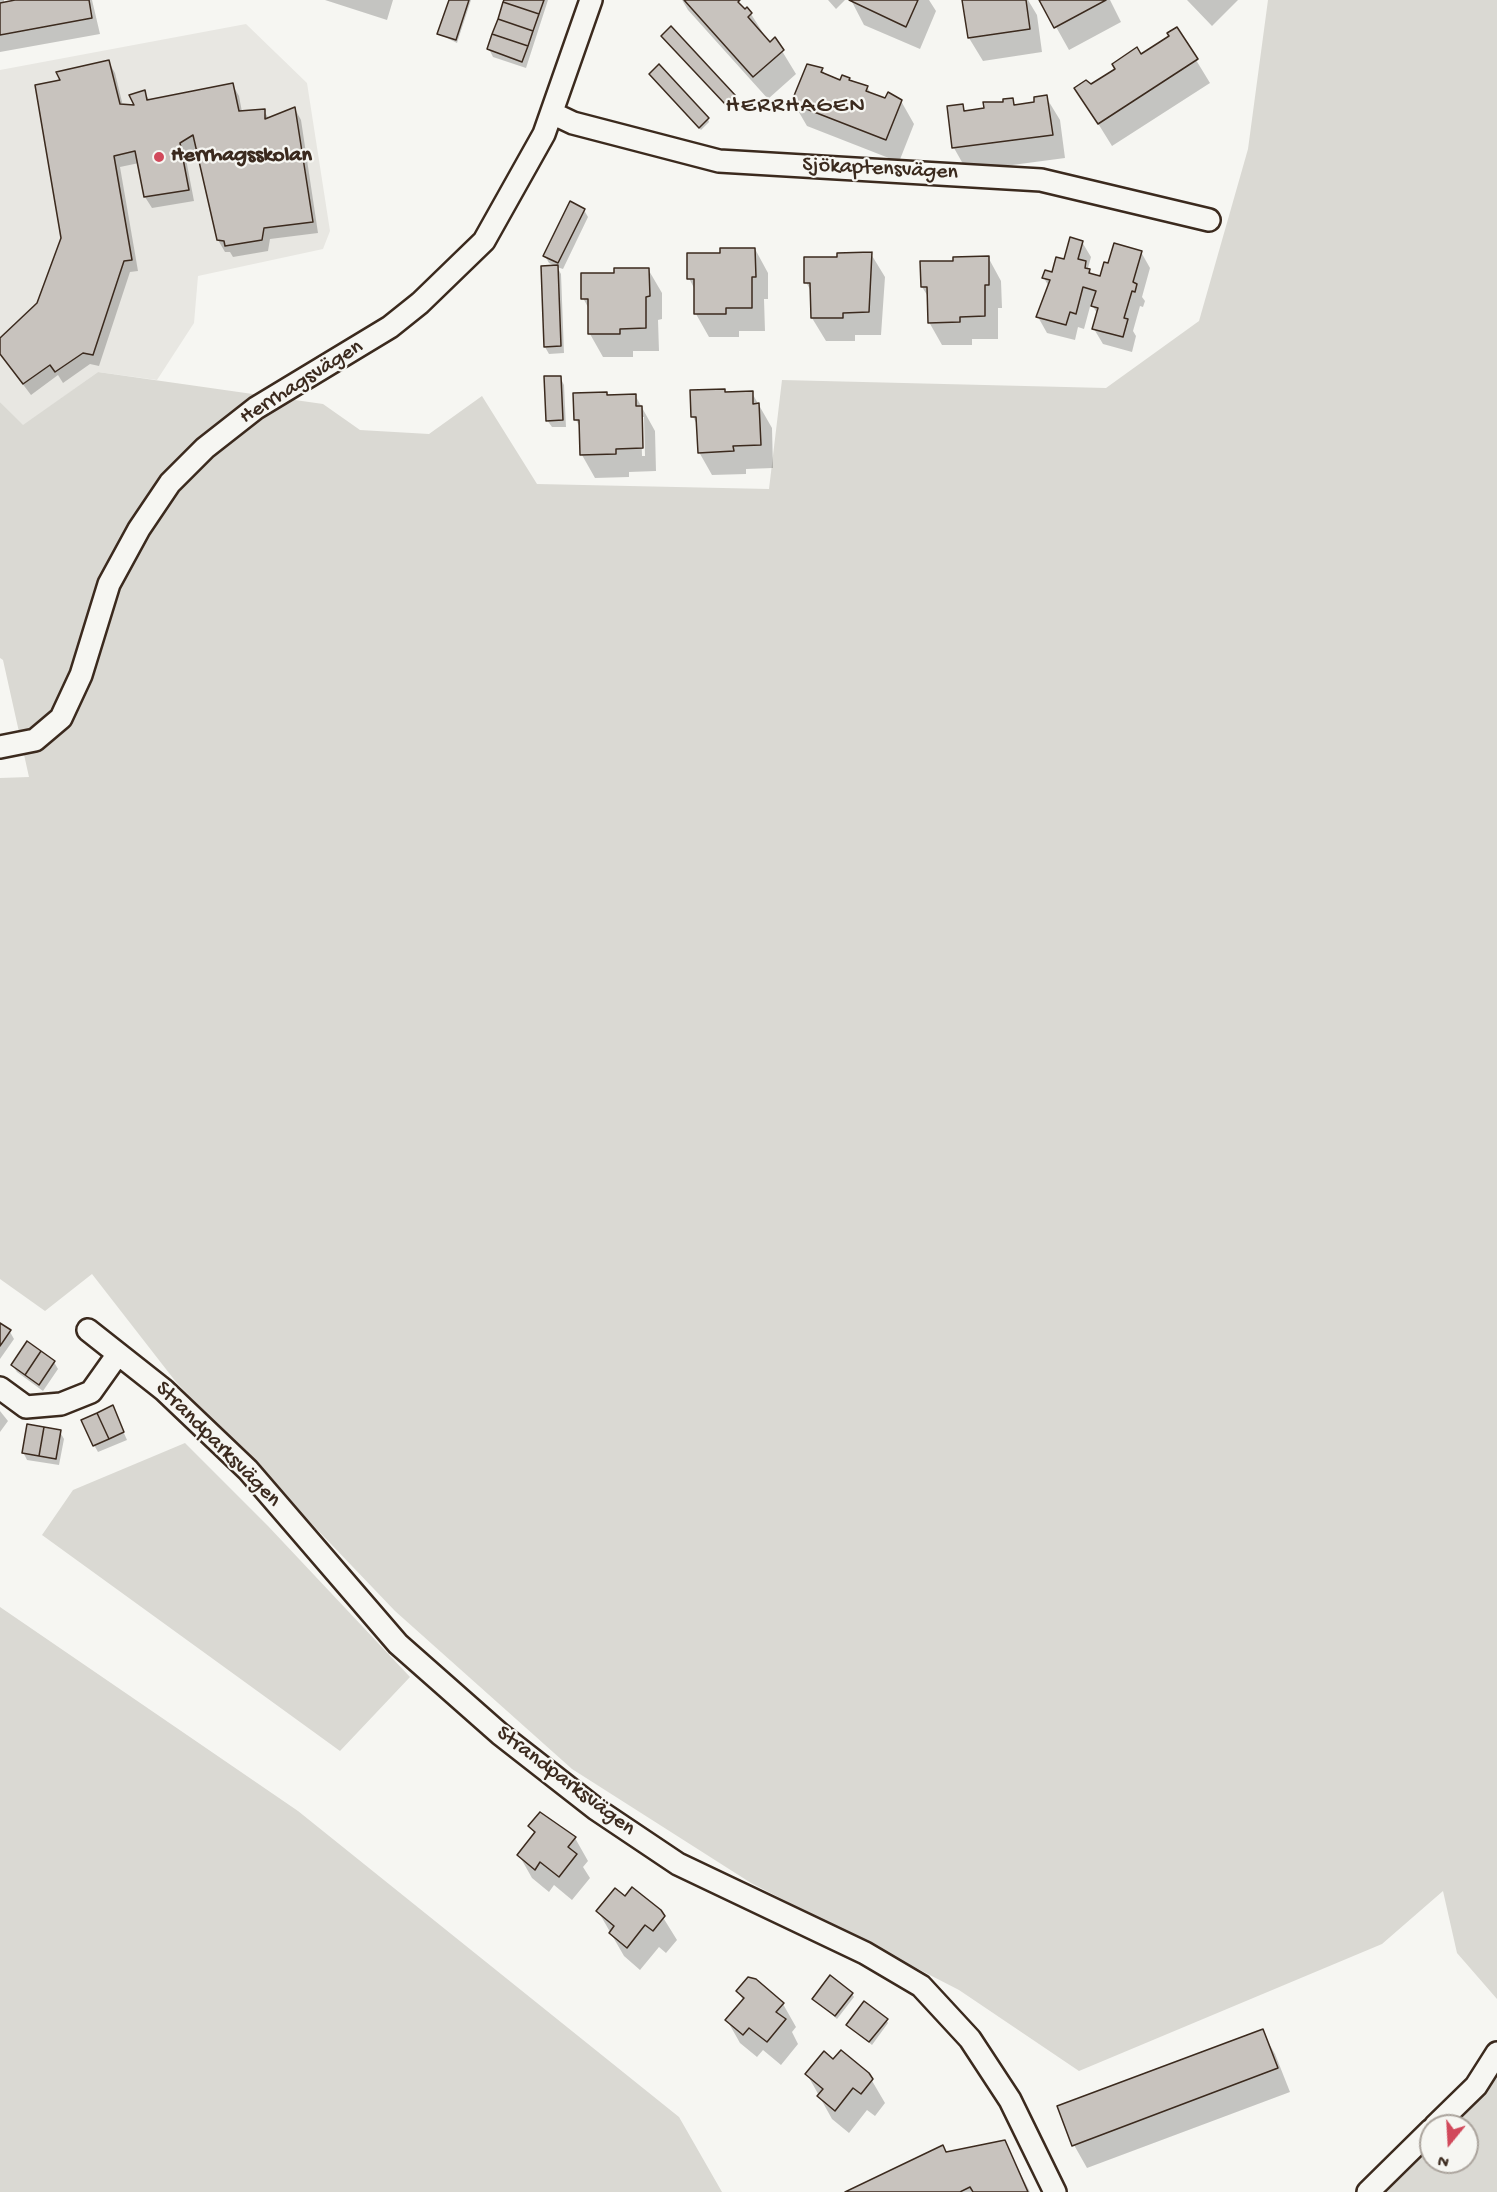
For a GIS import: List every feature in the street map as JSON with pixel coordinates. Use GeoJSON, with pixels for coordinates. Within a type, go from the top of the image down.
{"type":"FeatureCollection","features":[{"type":"Feature","properties":{"kind":"street","name":"Herrhagsvägen"},"geometry":{"type":"LineString","coordinates":[[0,747],[35,740],[61,718],[81,675],[109,584],[138,529],[170,483],[205,448],[256,408],[390,327],[428,295],[484,241],[554,114],[591,0]]}},
{"type":"Feature","properties":{"kind":"street","name":"Sjökaptensvägen"},"geometry":{"type":"LineString","coordinates":[[554,114],[573,123],[719,161],[1041,180],[1209,220]]}},
{"type":"Feature","properties":{"kind":"street","name":"Strandparksvägen"},"geometry":{"type":"LineString","coordinates":[[88,1330],[164,1390],[248,1470],[398,1644],[500,1734],[596,1809],[678,1864],[865,1953],[921,1986],[970,2039],[1004,2091],[1055,2192]]}},
{"type":"Feature","properties":{"kind":"street"},"geometry":{"type":"LineString","coordinates":[[0,1388],[26,1407],[61,1404],[91,1392],[118,1354]]}},
{"type":"Feature","properties":{"kind":"street"},"geometry":{"type":"LineString","coordinates":[[1447,2114],[1476,2086],[1497,2053]]}},
{"type":"Feature","properties":{"kind":"street"},"geometry":{"type":"LineString","coordinates":[[1368,2192],[1419,2142]]}},
{"type":"Feature","properties":{"kind":"shaded area"},"geometry":{"type":"Polygon","coordinates":[[[1268,0],[1497,0],[1497,1999],[1457,1953],[1443,1891],[1382,1944],[1079,2071],[959,1990],[751,1883],[572,1769],[395,1611],[176,1382],[92,1274],[45,1311],[0,1279],[0,778],[29,777],[3,660],[0,658],[0,402],[23,425],[98,372],[323,404],[360,430],[429,434],[482,396],[537,484],[769,489],[782,380],[1106,388],[1199,321],[1248,149],[1268,0]]]}},
{"type":"Feature","properties":{"kind":"shaded area","name":"Herrhagsskolan"},"geometry":{"type":"Polygon","coordinates":[[[246,24],[307,83],[330,231],[323,249],[198,276],[194,323],[157,380],[98,372],[23,426],[0,402],[0,70],[246,24]]]}},
{"type":"Feature","properties":{"kind":"shaded area"},"geometry":{"type":"Polygon","coordinates":[[[185,1443],[268,1526],[410,1677],[340,1751],[42,1535],[73,1490],[185,1443]]]}},
{"type":"Feature","properties":{"kind":"shaded area"},"geometry":{"type":"Polygon","coordinates":[[[0,1607],[298,1811],[679,2117],[722,2192],[0,2192],[0,1607]]]}},
{"type":"Feature","properties":{"kind":"shaded area"},"geometry":{"type":"Polygon","coordinates":[[[1497,2078],[1497,2192],[1383,2192],[1419,2156],[1419,2174],[1479,2174],[1479,2114],[1461,2114],[1497,2078]]]}},
{"type":"Feature","properties":{"kind":"building"},"geometry":{"type":"Polygon","coordinates":[[[15,0],[89,0],[92,18],[0,35],[0,3],[15,0]]]}},
{"type":"Feature","properties":{"kind":"building"},"geometry":{"type":"Polygon","coordinates":[[[449,0],[469,0],[456,40],[437,34],[449,0]]]}},
{"type":"Feature","properties":{"kind":"building"},"geometry":{"type":"Polygon","coordinates":[[[504,0],[544,0],[539,14],[503,2],[504,0]]]}},
{"type":"Feature","properties":{"kind":"building"},"geometry":{"type":"Polygon","coordinates":[[[684,0],[740,0],[738,2],[752,13],[748,17],[770,42],[775,37],[784,50],[753,77],[684,0]]]}},
{"type":"Feature","properties":{"kind":"building"},"geometry":{"type":"Polygon","coordinates":[[[849,0],[918,0],[906,27],[849,0]]]}},
{"type":"Feature","properties":{"kind":"building"},"geometry":{"type":"Polygon","coordinates":[[[962,0],[1026,0],[1030,29],[968,38],[962,0]]]}},
{"type":"Feature","properties":{"kind":"building"},"geometry":{"type":"Polygon","coordinates":[[[1039,0],[1106,0],[1054,28],[1039,0]]]}},
{"type":"Feature","properties":{"kind":"building"},"geometry":{"type":"Polygon","coordinates":[[[503,2],[539,14],[533,31],[498,19],[503,2]]]}},
{"type":"Feature","properties":{"kind":"building"},"geometry":{"type":"Polygon","coordinates":[[[498,19],[533,31],[528,46],[492,34],[498,19]]]}},
{"type":"Feature","properties":{"kind":"building"},"geometry":{"type":"Polygon","coordinates":[[[671,26],[735,95],[725,104],[661,36],[671,26]]]}},
{"type":"Feature","properties":{"kind":"building"},"geometry":{"type":"Polygon","coordinates":[[[1177,27],[1198,59],[1098,124],[1074,88],[1086,80],[1091,84],[1115,69],[1112,64],[1137,47],[1141,54],[1169,36],[1167,33],[1177,27]]]}},
{"type":"Feature","properties":{"kind":"building"},"geometry":{"type":"Polygon","coordinates":[[[492,34],[528,46],[522,62],[487,49],[492,34]]]}},
{"type":"Feature","properties":{"kind":"building"},"geometry":{"type":"Polygon","coordinates":[[[109,60],[120,104],[134,105],[129,95],[145,90],[147,100],[233,83],[239,111],[265,109],[265,119],[295,107],[313,222],[264,228],[262,240],[225,246],[224,241],[217,240],[193,135],[180,143],[189,190],[144,197],[135,151],[114,156],[132,260],[124,261],[93,355],[83,353],[55,372],[50,365],[23,384],[0,354],[0,338],[37,303],[61,238],[35,85],[60,80],[56,72],[109,60]]]}},
{"type":"Feature","properties":{"kind":"building"},"geometry":{"type":"Polygon","coordinates":[[[659,64],[709,118],[699,128],[649,74],[659,64]]]}},
{"type":"Feature","properties":{"kind":"building"},"geometry":{"type":"Polygon","coordinates":[[[807,64],[823,68],[821,72],[840,80],[842,75],[850,78],[849,80],[868,86],[866,91],[885,98],[888,92],[902,100],[886,140],[791,103],[807,64]]]}},
{"type":"Feature","properties":{"kind":"building"},"geometry":{"type":"Polygon","coordinates":[[[1047,95],[1053,135],[952,148],[947,106],[963,104],[964,111],[984,108],[983,102],[1003,102],[1003,99],[1013,98],[1014,105],[1034,102],[1034,97],[1047,95]]]}},
{"type":"Feature","properties":{"kind":"building"},"geometry":{"type":"Polygon","coordinates":[[[570,201],[585,209],[558,263],[543,256],[570,201]]]}},
{"type":"Feature","properties":{"kind":"building"},"geometry":{"type":"Polygon","coordinates":[[[1070,237],[1083,241],[1078,259],[1086,261],[1085,268],[1090,269],[1089,273],[1100,276],[1104,262],[1108,263],[1114,243],[1142,251],[1133,282],[1137,284],[1135,292],[1132,291],[1124,318],[1128,319],[1123,337],[1092,329],[1098,308],[1091,306],[1096,291],[1083,287],[1076,314],[1070,312],[1066,325],[1036,317],[1050,280],[1042,278],[1045,270],[1052,272],[1056,257],[1064,259],[1070,237]]]}},
{"type":"Feature","properties":{"kind":"building"},"geometry":{"type":"Polygon","coordinates":[[[720,248],[755,248],[756,277],[752,277],[752,308],[726,308],[726,314],[694,314],[694,279],[687,279],[687,253],[720,253],[720,248]]]}},
{"type":"Feature","properties":{"kind":"building"},"geometry":{"type":"Polygon","coordinates":[[[872,252],[869,312],[843,313],[843,318],[811,318],[810,283],[804,283],[804,257],[837,257],[837,253],[872,252]]]}},
{"type":"Feature","properties":{"kind":"building"},"geometry":{"type":"Polygon","coordinates":[[[989,256],[989,285],[985,285],[985,316],[960,317],[960,322],[928,323],[927,287],[921,287],[920,261],[953,261],[953,257],[989,256]]]}},
{"type":"Feature","properties":{"kind":"building"},"geometry":{"type":"Polygon","coordinates":[[[558,265],[561,346],[544,347],[541,266],[558,265]]]}},
{"type":"Feature","properties":{"kind":"building"},"geometry":{"type":"Polygon","coordinates":[[[614,268],[649,268],[650,296],[646,297],[646,328],[620,329],[620,334],[588,334],[588,299],[581,299],[581,273],[614,273],[614,268]]]}},
{"type":"Feature","properties":{"kind":"building"},"geometry":{"type":"Polygon","coordinates":[[[544,376],[561,376],[563,420],[546,421],[544,376]]]}},
{"type":"Feature","properties":{"kind":"building"},"geometry":{"type":"Polygon","coordinates":[[[725,389],[725,392],[753,391],[753,404],[759,403],[761,445],[733,446],[734,451],[698,453],[696,417],[691,417],[690,390],[725,389]]]}},
{"type":"Feature","properties":{"kind":"building"},"geometry":{"type":"Polygon","coordinates":[[[607,392],[607,395],[636,394],[636,406],[642,406],[643,448],[616,449],[616,454],[580,455],[579,420],[574,420],[573,393],[607,392]]]}},
{"type":"Feature","properties":{"kind":"building"},"geometry":{"type":"Polygon","coordinates":[[[0,1323],[11,1330],[0,1346],[0,1323]]]}},
{"type":"Feature","properties":{"kind":"building"},"geometry":{"type":"Polygon","coordinates":[[[27,1341],[41,1351],[25,1375],[11,1365],[27,1341]]]}},
{"type":"Feature","properties":{"kind":"building"},"geometry":{"type":"Polygon","coordinates":[[[41,1351],[55,1361],[39,1385],[25,1375],[41,1351]]]}},
{"type":"Feature","properties":{"kind":"building"},"geometry":{"type":"Polygon","coordinates":[[[113,1405],[124,1432],[109,1439],[97,1413],[113,1405]]]}},
{"type":"Feature","properties":{"kind":"building"},"geometry":{"type":"Polygon","coordinates":[[[97,1413],[109,1439],[93,1446],[81,1420],[97,1413]]]}},
{"type":"Feature","properties":{"kind":"building"},"geometry":{"type":"Polygon","coordinates":[[[27,1424],[44,1427],[39,1456],[22,1453],[27,1424]]]}},
{"type":"Feature","properties":{"kind":"building"},"geometry":{"type":"Polygon","coordinates":[[[44,1427],[61,1430],[56,1459],[39,1456],[44,1427]]]}},
{"type":"Feature","properties":{"kind":"building"},"geometry":{"type":"Polygon","coordinates":[[[540,1812],[576,1837],[568,1847],[577,1854],[559,1877],[540,1862],[535,1870],[517,1855],[535,1832],[528,1826],[540,1812]]]}},
{"type":"Feature","properties":{"kind":"building"},"geometry":{"type":"Polygon","coordinates":[[[632,1887],[661,1910],[665,1916],[653,1931],[645,1925],[627,1948],[609,1933],[614,1926],[596,1911],[615,1888],[625,1896],[632,1887]]]}},
{"type":"Feature","properties":{"kind":"building"},"geometry":{"type":"Polygon","coordinates":[[[830,1975],[853,1993],[835,2016],[812,1999],[830,1975]]]}},
{"type":"Feature","properties":{"kind":"building"},"geometry":{"type":"Polygon","coordinates":[[[748,1977],[756,1979],[784,2003],[776,2012],[786,2019],[767,2042],[749,2028],[743,2035],[725,2020],[744,1998],[736,1991],[748,1977]]]}},
{"type":"Feature","properties":{"kind":"building"},"geometry":{"type":"Polygon","coordinates":[[[864,2001],[888,2019],[869,2042],[846,2025],[864,2001]]]}},
{"type":"Feature","properties":{"kind":"building"},"geometry":{"type":"Polygon","coordinates":[[[1263,2029],[1278,2068],[1072,2146],[1057,2106],[1263,2029]]]}},
{"type":"Feature","properties":{"kind":"building"},"geometry":{"type":"Polygon","coordinates":[[[841,2050],[873,2079],[861,2094],[853,2088],[835,2111],[817,2096],[823,2089],[805,2074],[824,2051],[833,2059],[841,2050]]]}},
{"type":"Feature","properties":{"kind":"building"},"geometry":{"type":"Polygon","coordinates":[[[1005,2140],[1028,2192],[973,2192],[970,2187],[960,2192],[845,2192],[943,2145],[946,2152],[1005,2140]]]}},
{"type":"Feature","properties":{"kind":"place","name":"Herrhagsskolan"},"geometry":{"type":"Point","coordinates":[159,157]}},
{"type":"Feature","properties":{"kind":"district","name":"HERRHAGEN"},"geometry":{"type":"Point","coordinates":[796,107]}}]}
